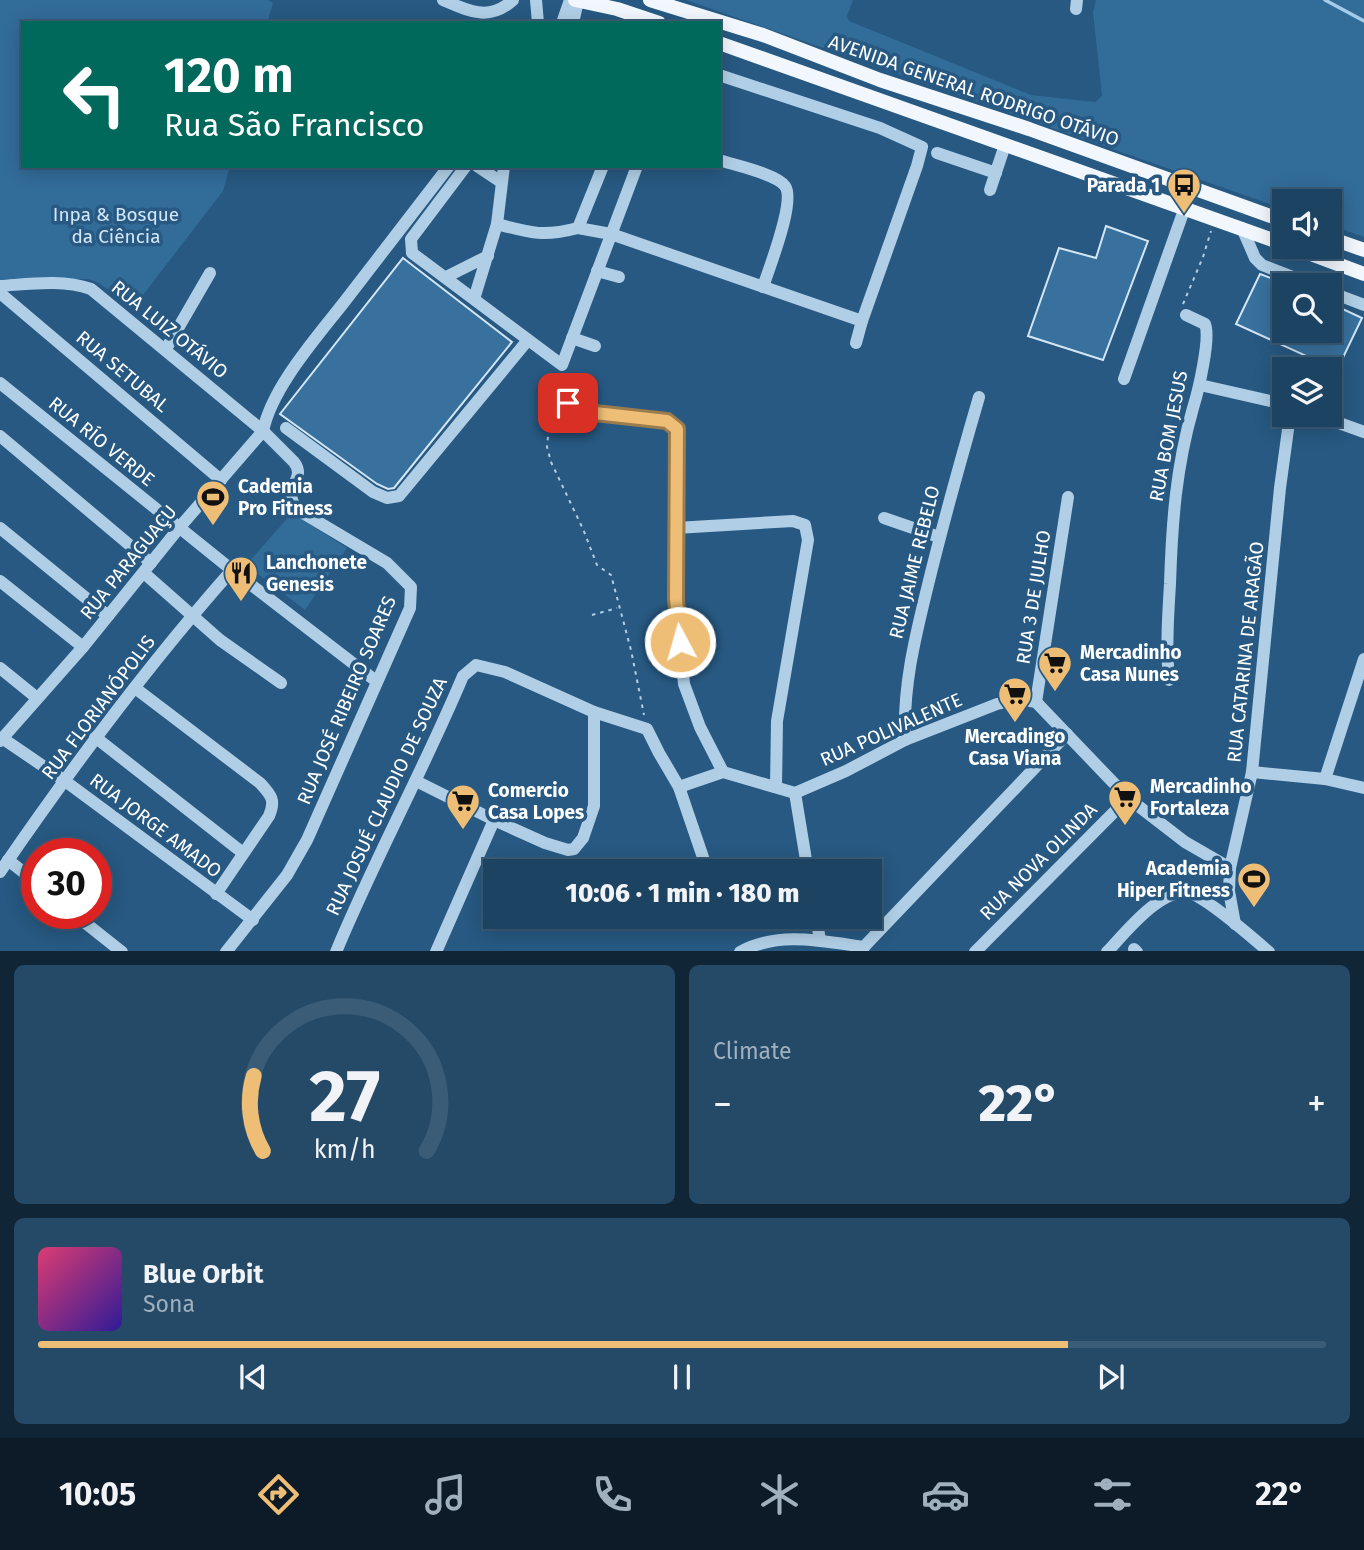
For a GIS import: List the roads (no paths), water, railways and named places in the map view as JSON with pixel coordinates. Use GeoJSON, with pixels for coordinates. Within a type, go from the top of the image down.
{"type":"FeatureCollection","features":[{"type":"Feature","properties":{"kind":"main road"},"geometry":{"type":"LineString","coordinates":[[574,0],[617,9],[653,21]]}},
{"type":"Feature","properties":{"kind":"main road","name":"AVENIDA GENERAL RODRIGO OTÁVIO"},"geometry":{"type":"LineString","coordinates":[[650,0],[718,21]]}},
{"type":"Feature","properties":{"kind":"main road","name":"AVENIDA GENERAL RODRIGO OTÁVIO"},"geometry":{"type":"LineString","coordinates":[[721,22],[1272,216]]}},
{"type":"Feature","properties":{"kind":"main road","name":"AVENIDA GENERAL RODRIGO OTÁVIO"},"geometry":{"type":"LineString","coordinates":[[721,44],[1272,239]]}},
{"type":"Feature","properties":{"kind":"main road"},"geometry":{"type":"LineString","coordinates":[[1342,242],[1364,250]]}},
{"type":"Feature","properties":{"kind":"main road"},"geometry":{"type":"LineString","coordinates":[[1324,259],[1364,274]]}},
{"type":"Feature","properties":{"kind":"street"},"geometry":{"type":"LineString","coordinates":[[443,0],[475,13],[492,12],[507,6],[513,0]]}},
{"type":"Feature","properties":{"kind":"street"},"geometry":{"type":"LineString","coordinates":[[536,0],[538,21]]}},
{"type":"Feature","properties":{"kind":"street"},"geometry":{"type":"LineString","coordinates":[[563,21],[574,0]]}},
{"type":"Feature","properties":{"kind":"street"},"geometry":{"type":"LineString","coordinates":[[573,21],[574,0]]}},
{"type":"Feature","properties":{"kind":"street"},"geometry":{"type":"LineString","coordinates":[[721,76],[880,128],[922,147],[918,166],[856,343]]}},
{"type":"Feature","properties":{"kind":"street"},"geometry":{"type":"LineString","coordinates":[[990,190],[1005,145]]}},
{"type":"Feature","properties":{"kind":"street"},"geometry":{"type":"LineString","coordinates":[[937,153],[996,173]]}},
{"type":"Feature","properties":{"kind":"street"},"geometry":{"type":"LineString","coordinates":[[721,161],[773,178],[785,186],[788,195],[787,210],[763,287]]}},
{"type":"Feature","properties":{"kind":"street","name":"RUA PARAGUAÇU"},"geometry":{"type":"LineString","coordinates":[[1,739],[83,648],[179,528],[263,431],[273,398],[447,168]]}},
{"type":"Feature","properties":{"kind":"street"},"geometry":{"type":"LineString","coordinates":[[464,168],[411,239],[412,253],[562,365],[636,168]]}},
{"type":"Feature","properties":{"kind":"street"},"geometry":{"type":"LineString","coordinates":[[480,168],[501,182]]}},
{"type":"Feature","properties":{"kind":"street"},"geometry":{"type":"LineString","coordinates":[[474,299],[498,225],[503,168]]}},
{"type":"Feature","properties":{"kind":"street"},"geometry":{"type":"LineString","coordinates":[[578,228],[602,168]]}},
{"type":"Feature","properties":{"kind":"street"},"geometry":{"type":"LineString","coordinates":[[1124,379],[1184,210]]}},
{"type":"Feature","properties":{"kind":"street"},"geometry":{"type":"LineString","coordinates":[[498,225],[537,234],[552,234],[578,228],[611,234],[862,321]]}},
{"type":"Feature","properties":{"kind":"street"},"geometry":{"type":"LineString","coordinates":[[1242,228],[1255,258],[1262,265],[1283,273]]}},
{"type":"Feature","properties":{"kind":"street"},"geometry":{"type":"LineString","coordinates":[[446,277],[488,256]]}},
{"type":"Feature","properties":{"kind":"street"},"geometry":{"type":"LineString","coordinates":[[597,271],[619,277]]}},
{"type":"Feature","properties":{"kind":"street"},"geometry":{"type":"LineString","coordinates":[[166,349],[210,273]]}},
{"type":"Feature","properties":{"kind":"street","name":"RUA LUIZ OTÁVIO"},"geometry":{"type":"LineString","coordinates":[[0,286],[78,284],[91,289],[263,431]]}},
{"type":"Feature","properties":{"kind":"street","name":"RUA SETUBAL"},"geometry":{"type":"LineString","coordinates":[[0,293],[222,480]]}},
{"type":"Feature","properties":{"kind":"street"},"geometry":{"type":"LineString","coordinates":[[1342,297],[1364,305]]}},
{"type":"Feature","properties":{"kind":"street","name":"RUA BOM JESUS"},"geometry":{"type":"LineString","coordinates":[[1169,680],[1166,653],[1172,510],[1186,433],[1200,385],[1207,327],[1186,315]]}},
{"type":"Feature","properties":{"kind":"street"},"geometry":{"type":"LineString","coordinates":[[572,338],[595,346]]}},
{"type":"Feature","properties":{"kind":"street"},"geometry":{"type":"LineString","coordinates":[[286,428],[373,492],[387,498],[399,496],[528,340]]}},
{"type":"Feature","properties":{"kind":"street","name":"RUA RÍO VERDE"},"geometry":{"type":"LineString","coordinates":[[0,383],[179,528],[376,681]]}},
{"type":"Feature","properties":{"kind":"street"},"geometry":{"type":"LineString","coordinates":[[1200,385],[1272,401]]}},
{"type":"Feature","properties":{"kind":"street","name":"RUA JAIME REBELO"},"geometry":{"type":"LineString","coordinates":[[905,740],[907,676],[939,537],[979,397]]}},
{"type":"Feature","properties":{"kind":"street"},"geometry":{"type":"LineString","coordinates":[[568,403],[595,413],[667,421],[675,426],[676,599],[684,684],[700,727],[723,772]]}},
{"type":"Feature","properties":{"kind":"street"},"geometry":{"type":"LineString","coordinates":[[1342,424],[1364,432]]}},
{"type":"Feature","properties":{"kind":"street","name":"RUA CATARINA DE ARAGÃO"},"geometry":{"type":"LineString","coordinates":[[1235,924],[1229,891],[1230,868],[1252,772],[1288,427]]}},
{"type":"Feature","properties":{"kind":"street","name":"RUA JOSÉ RIBEIRO SOARES"},"geometry":{"type":"LineString","coordinates":[[226,951],[287,875],[307,840],[410,608],[411,587],[387,563],[298,510],[290,494],[298,476],[298,466],[263,431]]}},
{"type":"Feature","properties":{"kind":"street"},"geometry":{"type":"LineString","coordinates":[[0,436],[148,568],[192,615],[220,640],[281,683]]}},
{"type":"Feature","properties":{"kind":"street","name":"RUA 3 DE JULHO"},"geometry":{"type":"LineString","coordinates":[[1036,702],[1068,497]]}},
{"type":"Feature","properties":{"kind":"street"},"geometry":{"type":"LineString","coordinates":[[884,518],[939,537]]}},
{"type":"Feature","properties":{"kind":"street"},"geometry":{"type":"LineString","coordinates":[[676,527],[800,522],[807,530],[805,557],[777,721],[776,787]]}},
{"type":"Feature","properties":{"kind":"street"},"geometry":{"type":"LineString","coordinates":[[0,528],[108,616]]}},
{"type":"Feature","properties":{"kind":"street","name":"RUA FLORIANÓPOLIS"},"geometry":{"type":"LineString","coordinates":[[4,866],[95,737],[192,615],[232,570]]}},
{"type":"Feature","properties":{"kind":"street"},"geometry":{"type":"LineString","coordinates":[[0,581],[83,648]]}},
{"type":"Feature","properties":{"kind":"street"},"geometry":{"type":"LineString","coordinates":[[1325,779],[1364,659]]}},
{"type":"Feature","properties":{"kind":"street","name":"RUA JOSUÉ CLAUDIO DE SOUZA"},"geometry":{"type":"LineString","coordinates":[[336,951],[364,884],[416,781],[463,676],[476,665],[505,672],[594,712],[647,729],[679,787]]}},
{"type":"Feature","properties":{"kind":"street"},"geometry":{"type":"LineString","coordinates":[[0,667],[37,698]]}},
{"type":"Feature","properties":{"kind":"street"},"geometry":{"type":"LineString","coordinates":[[135,688],[270,793],[274,805],[269,816],[216,894]]}},
{"type":"Feature","properties":{"kind":"street","name":"RUA POLIVALENTE"},"geometry":{"type":"LineString","coordinates":[[796,793],[905,740],[996,705],[1020,699],[1036,702]]}},
{"type":"Feature","properties":{"kind":"street"},"geometry":{"type":"LineString","coordinates":[[1036,702],[1128,798],[1185,842],[1230,868]]}},
{"type":"Feature","properties":{"kind":"street"},"geometry":{"type":"LineString","coordinates":[[416,781],[545,843],[568,850],[574,849],[583,838],[594,806],[594,712]]}},
{"type":"Feature","properties":{"kind":"street"},"geometry":{"type":"LineString","coordinates":[[740,951],[756,943],[775,939],[820,940],[861,949],[1067,734]]}},
{"type":"Feature","properties":{"kind":"street"},"geometry":{"type":"LineString","coordinates":[[95,737],[243,853]]}},
{"type":"Feature","properties":{"kind":"street","name":"RUA JORGE AMADO"},"geometry":{"type":"LineString","coordinates":[[1,739],[65,781],[253,920]]}},
{"type":"Feature","properties":{"kind":"street"},"geometry":{"type":"LineString","coordinates":[[704,859],[679,787],[723,772],[796,793],[806,859]]}},
{"type":"Feature","properties":{"kind":"street"},"geometry":{"type":"LineString","coordinates":[[1252,772],[1325,779],[1364,788]]}},
{"type":"Feature","properties":{"kind":"street","name":"RUA NOVA OLINDA"},"geometry":{"type":"LineString","coordinates":[[975,951],[1128,798]]}},
{"type":"Feature","properties":{"kind":"street"},"geometry":{"type":"LineString","coordinates":[[436,951],[494,820]]}},
{"type":"Feature","properties":{"kind":"street"},"geometry":{"type":"LineString","coordinates":[[4,866],[21,875]]}},
{"type":"Feature","properties":{"kind":"street"},"geometry":{"type":"LineString","coordinates":[[1107,951],[1151,908],[1175,893],[1190,893],[1269,951]]}},
{"type":"Feature","properties":{"kind":"street"},"geometry":{"type":"LineString","coordinates":[[93,929],[122,951]]}},
{"type":"Feature","properties":{"kind":"street"},"geometry":{"type":"LineString","coordinates":[[818,929],[820,940]]}},
{"type":"Feature","properties":{"kind":"waterway"},"geometry":{"type":"LineString","coordinates":[[1325,0],[1364,21]]}},
{"type":"Feature","properties":{"kind":"place","name":"Parada 1"},"geometry":{"type":"Point","coordinates":[1184,215]}},
{"type":"Feature","properties":{"kind":"place","name":"Cademia Pro Fitness"},"geometry":{"type":"Point","coordinates":[213,527]}},
{"type":"Feature","properties":{"kind":"place","name":"Lanchonete Genesis"},"geometry":{"type":"Point","coordinates":[241,603]}},
{"type":"Feature","properties":{"kind":"place","name":"Mercadinho Casa Nunes"},"geometry":{"type":"Point","coordinates":[1055,693]}},
{"type":"Feature","properties":{"kind":"place","name":"Mercadingo Casa Viana"},"geometry":{"type":"Point","coordinates":[1015,724]}},
{"type":"Feature","properties":{"kind":"place","name":"Mercadinho Fortaleza"},"geometry":{"type":"Point","coordinates":[1125,827]}},
{"type":"Feature","properties":{"kind":"place","name":"Comercio Casa Lopes"},"geometry":{"type":"Point","coordinates":[463,831]}},
{"type":"Feature","properties":{"kind":"place","name":"Academia Hiper Fitness"},"geometry":{"type":"Point","coordinates":[1254,909]}},
{"type":"Feature","properties":{"kind":"park label","name":"Inpa & Bosque da Ciência"},"geometry":{"type":"Point","coordinates":[116,225]}}]}
